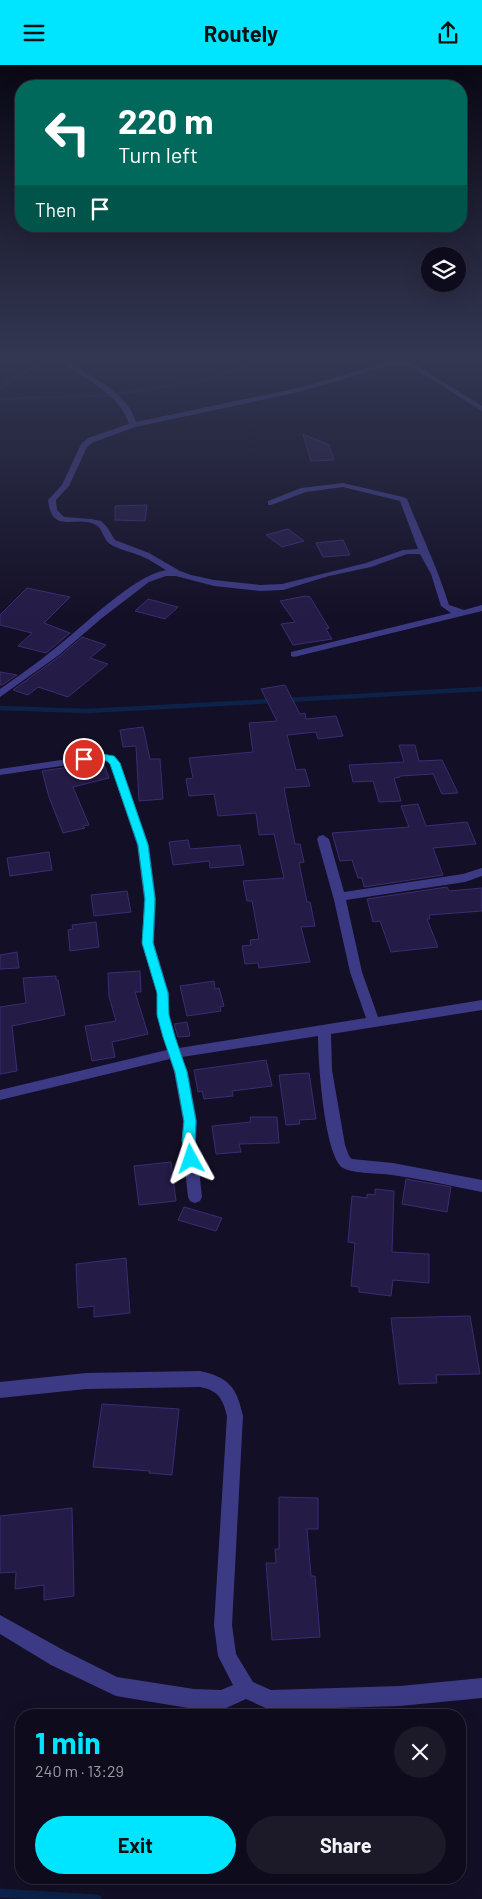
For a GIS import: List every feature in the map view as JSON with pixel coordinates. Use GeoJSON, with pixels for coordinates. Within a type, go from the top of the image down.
{"type":"FeatureCollection","features":[{"type":"Feature","properties":{"kind":"street"},"geometry":{"type":"LineString","coordinates":[[84,446],[65,486],[52,499],[52,509],[56,515],[66,521],[97,522],[104,527],[112,542],[146,555],[177,573],[214,583],[271,588],[283,587],[326,574],[368,565],[406,552],[423,551]]}},
{"type":"Feature","properties":{"kind":"street"},"geometry":{"type":"LineString","coordinates":[[272,503],[304,490],[343,485],[403,499],[423,551],[435,574],[445,606],[452,610],[463,612]]}},
{"type":"Feature","properties":{"kind":"street"},"geometry":{"type":"LineString","coordinates":[[0,694],[56,653],[99,616],[146,581],[166,573],[177,573]]}},
{"type":"Feature","properties":{"kind":"street"},"geometry":{"type":"LineString","coordinates":[[294,654],[482,608]]}},
{"type":"Feature","properties":{"kind":"street"},"geometry":{"type":"LineString","coordinates":[[0,771],[102,757],[111,758],[115,763],[143,845],[150,899],[148,943],[163,993],[163,1015],[176,1053],[190,1121],[189,1141],[195,1197]]}},
{"type":"Feature","properties":{"kind":"street"},"geometry":{"type":"LineString","coordinates":[[323,839],[339,897],[362,999],[374,1021]]}},
{"type":"Feature","properties":{"kind":"street"},"geometry":{"type":"LineString","coordinates":[[339,897],[465,878],[482,872]]}},
{"type":"Feature","properties":{"kind":"street"},"geometry":{"type":"LineString","coordinates":[[0,1095],[176,1053],[482,1005]]}},
{"type":"Feature","properties":{"kind":"street"},"geometry":{"type":"LineString","coordinates":[[324,1029],[325,1070],[338,1145],[343,1159],[349,1164],[393,1169],[482,1186]]}},
{"type":"Feature","properties":{"kind":"street"},"geometry":{"type":"LineString","coordinates":[[0,1391],[86,1381],[200,1379],[214,1382],[224,1389],[231,1398],[236,1416],[226,1553],[223,1635],[226,1657],[246,1689],[270,1700],[287,1700],[400,1696],[482,1687]]}},
{"type":"Feature","properties":{"kind":"street"},"geometry":{"type":"LineString","coordinates":[[0,1624],[58,1658],[116,1687],[194,1699],[222,1700],[246,1689]]}},
{"type":"Feature","properties":{"kind":"building"},"geometry":{"type":"Polygon","coordinates":[[[306,446],[329,446],[334,460],[311,461],[306,446]]]}},
{"type":"Feature","properties":{"kind":"building"},"geometry":{"type":"Polygon","coordinates":[[[147,505],[145,521],[115,520],[115,506],[147,505]]]}},
{"type":"Feature","properties":{"kind":"building"},"geometry":{"type":"Polygon","coordinates":[[[288,529],[304,541],[282,547],[266,535],[288,529]]]}},
{"type":"Feature","properties":{"kind":"building"},"geometry":{"type":"Polygon","coordinates":[[[343,540],[350,555],[323,557],[316,543],[343,540]]]}},
{"type":"Feature","properties":{"kind":"building"},"geometry":{"type":"Polygon","coordinates":[[[27,588],[70,597],[44,623],[70,633],[46,653],[18,646],[32,633],[0,625],[0,615],[27,588]]]}},
{"type":"Feature","properties":{"kind":"building"},"geometry":{"type":"Polygon","coordinates":[[[305,596],[310,597],[329,628],[326,629],[332,639],[293,645],[281,624],[295,622],[280,601],[305,596]]]}},
{"type":"Feature","properties":{"kind":"building"},"geometry":{"type":"Polygon","coordinates":[[[148,599],[178,607],[165,619],[135,611],[148,599]]]}},
{"type":"Feature","properties":{"kind":"building"},"geometry":{"type":"Polygon","coordinates":[[[82,637],[106,645],[90,658],[108,664],[68,697],[38,687],[28,695],[13,690],[60,656],[82,637]]]}},
{"type":"Feature","properties":{"kind":"building"},"geometry":{"type":"Polygon","coordinates":[[[0,672],[17,675],[0,685],[0,672]]]}},
{"type":"Feature","properties":{"kind":"building"},"geometry":{"type":"Polygon","coordinates":[[[285,685],[300,714],[305,713],[306,719],[336,716],[343,736],[318,739],[316,732],[287,735],[296,770],[305,769],[310,786],[284,788],[295,844],[300,844],[304,862],[299,863],[307,902],[310,902],[315,926],[301,927],[310,962],[259,968],[258,963],[245,964],[242,946],[251,945],[250,940],[259,939],[252,901],[247,901],[243,881],[284,878],[274,834],[259,835],[256,813],[218,816],[214,794],[189,796],[186,779],[193,778],[189,758],[253,752],[249,723],[277,721],[261,689],[285,685]]]}},
{"type":"Feature","properties":{"kind":"building"},"geometry":{"type":"Polygon","coordinates":[[[143,727],[150,759],[160,759],[163,799],[139,801],[136,746],[123,747],[120,730],[143,727]]]}},
{"type":"Feature","properties":{"kind":"building"},"geometry":{"type":"Polygon","coordinates":[[[399,745],[415,745],[419,761],[442,760],[458,793],[442,794],[433,774],[400,776],[394,778],[401,801],[379,802],[373,781],[353,782],[349,765],[404,762],[399,745]]]}},
{"type":"Feature","properties":{"kind":"building"},"geometry":{"type":"Polygon","coordinates":[[[103,762],[109,778],[73,787],[89,825],[83,826],[85,828],[63,833],[49,797],[42,771],[103,762]]]}},
{"type":"Feature","properties":{"kind":"building"},"geometry":{"type":"Polygon","coordinates":[[[418,804],[426,826],[467,822],[476,844],[433,848],[443,875],[364,887],[362,878],[358,878],[352,860],[340,861],[332,833],[409,827],[401,806],[418,804]]]}},
{"type":"Feature","properties":{"kind":"building"},"geometry":{"type":"Polygon","coordinates":[[[188,840],[190,849],[240,845],[244,865],[210,868],[209,861],[173,865],[169,842],[188,840]]]}},
{"type":"Feature","properties":{"kind":"building"},"geometry":{"type":"Polygon","coordinates":[[[49,852],[52,870],[10,876],[7,858],[49,852]]]}},
{"type":"Feature","properties":{"kind":"building"},"geometry":{"type":"Polygon","coordinates":[[[447,887],[449,891],[482,888],[482,911],[429,915],[430,919],[427,919],[438,947],[391,952],[380,921],[373,922],[367,899],[447,887]]]}},
{"type":"Feature","properties":{"kind":"building"},"geometry":{"type":"Polygon","coordinates":[[[127,891],[131,912],[94,916],[91,895],[127,891]]]}},
{"type":"Feature","properties":{"kind":"building"},"geometry":{"type":"Polygon","coordinates":[[[96,922],[99,947],[70,951],[68,930],[73,929],[72,925],[96,922]]]}},
{"type":"Feature","properties":{"kind":"building"},"geometry":{"type":"Polygon","coordinates":[[[17,952],[19,968],[0,969],[0,955],[17,952]]]}},
{"type":"Feature","properties":{"kind":"building"},"geometry":{"type":"Polygon","coordinates":[[[140,971],[141,992],[135,992],[148,1034],[112,1042],[115,1057],[92,1061],[85,1026],[116,1021],[109,997],[108,973],[140,971]]]}},
{"type":"Feature","properties":{"kind":"building"},"geometry":{"type":"Polygon","coordinates":[[[56,976],[65,1015],[12,1026],[17,1071],[0,1074],[0,1007],[26,1003],[23,978],[56,976]]]}},
{"type":"Feature","properties":{"kind":"building"},"geometry":{"type":"Polygon","coordinates":[[[214,981],[215,989],[219,988],[224,1006],[220,1007],[221,1011],[187,1016],[180,986],[214,981]]]}},
{"type":"Feature","properties":{"kind":"building"},"geometry":{"type":"Polygon","coordinates":[[[187,1022],[190,1036],[178,1037],[174,1024],[187,1022]]]}},
{"type":"Feature","properties":{"kind":"building"},"geometry":{"type":"Polygon","coordinates":[[[266,1060],[272,1086],[232,1091],[233,1096],[204,1099],[202,1091],[198,1092],[194,1070],[266,1060]]]}},
{"type":"Feature","properties":{"kind":"building"},"geometry":{"type":"Polygon","coordinates":[[[309,1073],[316,1119],[299,1120],[300,1124],[286,1125],[279,1075],[309,1073]]]}},
{"type":"Feature","properties":{"kind":"building"},"geometry":{"type":"Polygon","coordinates":[[[250,1117],[277,1117],[279,1143],[239,1144],[241,1152],[216,1154],[212,1126],[251,1122],[250,1117]]]}},
{"type":"Feature","properties":{"kind":"building"},"geometry":{"type":"Polygon","coordinates":[[[171,1162],[176,1201],[139,1205],[134,1166],[171,1162]]]}},
{"type":"Feature","properties":{"kind":"building"},"geometry":{"type":"Polygon","coordinates":[[[406,1179],[451,1187],[447,1212],[402,1204],[406,1179]]]}},
{"type":"Feature","properties":{"kind":"building"},"geometry":{"type":"Polygon","coordinates":[[[375,1189],[394,1191],[392,1252],[429,1254],[429,1283],[393,1280],[391,1296],[359,1292],[359,1287],[351,1286],[355,1243],[348,1242],[352,1196],[367,1198],[367,1194],[375,1195],[375,1189]]]}},
{"type":"Feature","properties":{"kind":"building"},"geometry":{"type":"Polygon","coordinates":[[[184,1207],[222,1218],[216,1231],[178,1220],[184,1207]]]}},
{"type":"Feature","properties":{"kind":"building"},"geometry":{"type":"Polygon","coordinates":[[[126,1258],[130,1313],[94,1317],[94,1306],[78,1308],[76,1264],[126,1258]]]}},
{"type":"Feature","properties":{"kind":"building"},"geometry":{"type":"Polygon","coordinates":[[[470,1316],[480,1374],[436,1375],[437,1383],[399,1384],[391,1318],[470,1316]]]}},
{"type":"Feature","properties":{"kind":"building"},"geometry":{"type":"Polygon","coordinates":[[[102,1404],[179,1409],[172,1475],[149,1473],[150,1471],[93,1467],[102,1404]]]}},
{"type":"Feature","properties":{"kind":"building"},"geometry":{"type":"Polygon","coordinates":[[[279,1497],[318,1498],[318,1529],[307,1529],[311,1576],[315,1576],[320,1637],[272,1640],[266,1563],[276,1563],[275,1549],[279,1549],[279,1497]]]}},
{"type":"Feature","properties":{"kind":"building"},"geometry":{"type":"Polygon","coordinates":[[[72,1508],[74,1596],[44,1600],[44,1585],[15,1589],[16,1572],[0,1573],[0,1516],[72,1508]]]}},
{"type":"Feature","properties":{"kind":"waterway"},"geometry":{"type":"LineString","coordinates":[[287,700],[482,689]]}},
{"type":"Feature","properties":{"kind":"waterway"},"geometry":{"type":"LineString","coordinates":[[0,708],[87,711],[273,701]]}},
{"type":"Feature","properties":{"kind":"waterway"},"geometry":{"type":"LineString","coordinates":[[0,1893],[97,1899]]}},
{"type":"Feature","properties":{"kind":"route"},"geometry":{"type":"LineString","coordinates":[[84,759],[111,758],[115,763],[138,825],[143,845],[150,899],[148,943],[163,993],[163,1015],[181,1072],[190,1121],[189,1141],[191,1159]]}}]}
